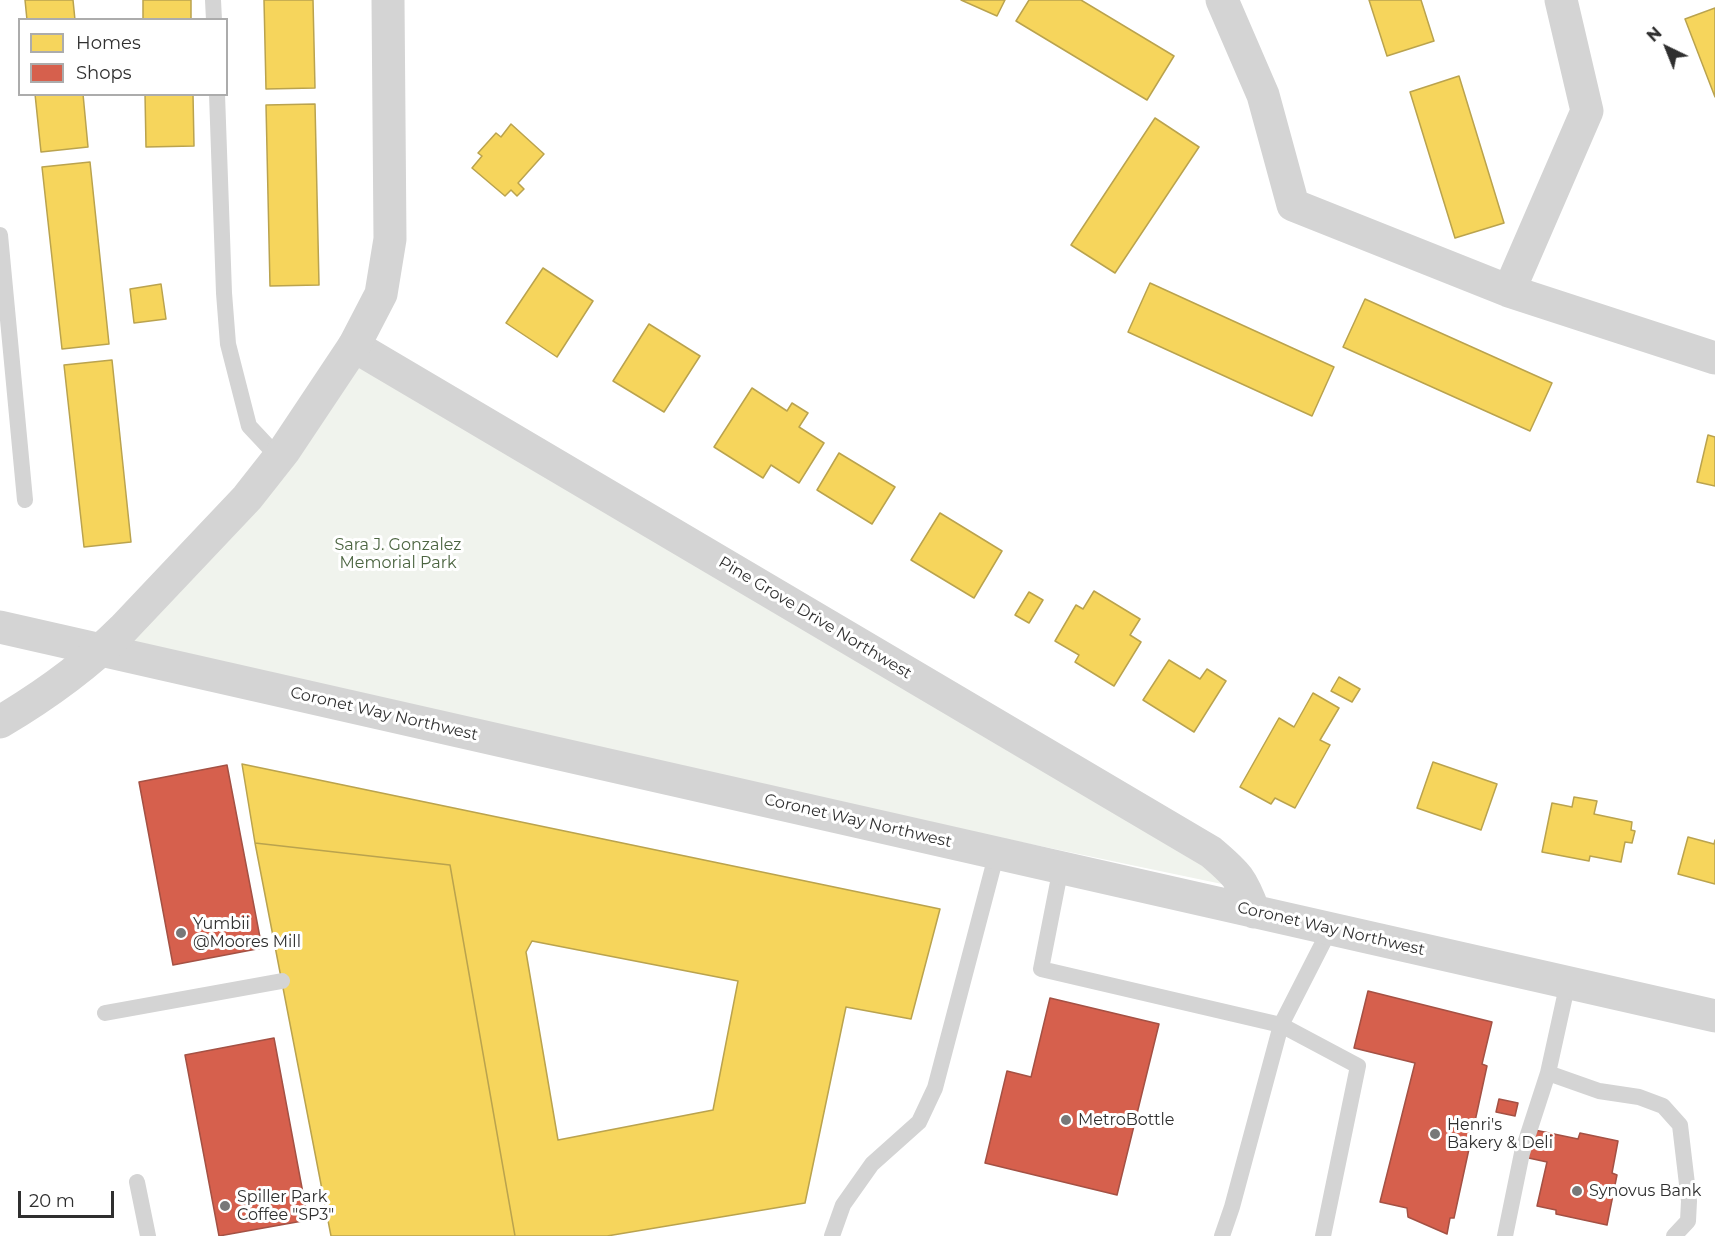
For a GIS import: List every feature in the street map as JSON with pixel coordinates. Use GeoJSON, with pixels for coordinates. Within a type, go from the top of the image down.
{"type":"FeatureCollection","features":[{"type":"Feature","properties":{"kind":"street"},"geometry":{"type":"LineString","coordinates":[[0,722],[33,703],[102,650],[247,498],[354,346],[381,294],[390,239],[388,0]]}},
{"type":"Feature","properties":{"kind":"street"},"geometry":{"type":"LineString","coordinates":[[1222,0],[1263,95],[1293,205],[1509,291],[1715,358]]}},
{"type":"Feature","properties":{"kind":"street"},"geometry":{"type":"LineString","coordinates":[[1509,291],[1587,111],[1561,0]]}},
{"type":"Feature","properties":{"kind":"street","name":"Pine Grove Drive Northwest"},"geometry":{"type":"LineString","coordinates":[[354,346],[1211,852],[1237,874],[1246,889],[1254,912]]}},
{"type":"Feature","properties":{"kind":"street","name":"Coronet Way Northwest"},"geometry":{"type":"LineString","coordinates":[[0,627],[1715,1016]]}},
{"type":"Feature","properties":{"kind":"lane"},"geometry":{"type":"LineString","coordinates":[[213,0],[214,18]]}},
{"type":"Feature","properties":{"kind":"lane"},"geometry":{"type":"LineString","coordinates":[[217,96],[228,344],[249,426],[278,457]]}},
{"type":"Feature","properties":{"kind":"lane"},"geometry":{"type":"LineString","coordinates":[[0,235],[25,500]]}},
{"type":"Feature","properties":{"kind":"lane"},"geometry":{"type":"LineString","coordinates":[[832,1236],[843,1205],[872,1164],[919,1122],[935,1088],[997,852]]}},
{"type":"Feature","properties":{"kind":"lane"},"geometry":{"type":"LineString","coordinates":[[1061,867],[1041,969],[1281,1025],[1358,1066],[1323,1236]]}},
{"type":"Feature","properties":{"kind":"lane"},"geometry":{"type":"LineString","coordinates":[[1222,1236],[1232,1207],[1281,1025],[1330,929]]}},
{"type":"Feature","properties":{"kind":"lane"},"geometry":{"type":"LineString","coordinates":[[105,1013],[282,981]]}},
{"type":"Feature","properties":{"kind":"lane"},"geometry":{"type":"LineString","coordinates":[[1505,1236],[1522,1153],[1548,1073],[1568,982]]}},
{"type":"Feature","properties":{"kind":"lane"},"geometry":{"type":"LineString","coordinates":[[1548,1073],[1599,1091],[1639,1097],[1663,1106],[1680,1125],[1689,1201],[1688,1221],[1674,1236]]}},
{"type":"Feature","properties":{"kind":"lane"},"geometry":{"type":"LineString","coordinates":[[137,1182],[148,1236]]}},
{"type":"Feature","properties":{"kind":"green space","name":"Sara J. Gonzalez Memorial Park"},"geometry":{"type":"Polygon","coordinates":[[[354,346],[1246,889],[102,650],[354,346]]]}},
{"type":"Feature","properties":{"kind":"building: Homes"},"geometry":{"type":"Polygon","coordinates":[[[25,0],[73,0],[75,18],[27,18],[25,0]]]}},
{"type":"Feature","properties":{"kind":"building: Homes"},"geometry":{"type":"Polygon","coordinates":[[[143,0],[191,0],[191,18],[143,18],[143,0]]]}},
{"type":"Feature","properties":{"kind":"building: Homes"},"geometry":{"type":"Polygon","coordinates":[[[264,0],[313,0],[315,88],[266,89],[264,0]]]}},
{"type":"Feature","properties":{"kind":"building: Homes"},"geometry":{"type":"Polygon","coordinates":[[[961,0],[1005,0],[997,16],[961,0]]]}},
{"type":"Feature","properties":{"kind":"building: Homes"},"geometry":{"type":"Polygon","coordinates":[[[1029,0],[1081,0],[1174,56],[1147,100],[1016,21],[1029,0]]]}},
{"type":"Feature","properties":{"kind":"building: Homes"},"geometry":{"type":"Polygon","coordinates":[[[1369,0],[1421,0],[1434,41],[1387,56],[1369,0]]]}},
{"type":"Feature","properties":{"kind":"building: Homes"},"geometry":{"type":"Polygon","coordinates":[[[1715,8],[1715,97],[1685,19],[1715,8]]]}},
{"type":"Feature","properties":{"kind":"building: Homes"},"geometry":{"type":"Polygon","coordinates":[[[1459,76],[1504,223],[1455,238],[1410,92],[1459,76]]]}},
{"type":"Feature","properties":{"kind":"building: Homes"},"geometry":{"type":"Polygon","coordinates":[[[35,96],[83,96],[88,147],[41,152],[35,96]]]}},
{"type":"Feature","properties":{"kind":"building: Homes"},"geometry":{"type":"Polygon","coordinates":[[[145,96],[193,96],[194,146],[146,147],[145,96]]]}},
{"type":"Feature","properties":{"kind":"building: Homes"},"geometry":{"type":"Polygon","coordinates":[[[315,104],[319,285],[270,286],[266,105],[315,104]]]}},
{"type":"Feature","properties":{"kind":"building: Homes"},"geometry":{"type":"Polygon","coordinates":[[[1155,118],[1199,147],[1115,273],[1071,245],[1155,118]]]}},
{"type":"Feature","properties":{"kind":"building: Homes"},"geometry":{"type":"Polygon","coordinates":[[[511,124],[544,154],[518,183],[524,189],[517,196],[511,190],[505,196],[472,168],[482,156],[478,153],[496,133],[501,137],[511,124]]]}},
{"type":"Feature","properties":{"kind":"building: Homes"},"geometry":{"type":"Polygon","coordinates":[[[90,162],[109,344],[62,349],[42,167],[90,162]]]}},
{"type":"Feature","properties":{"kind":"building: Homes"},"geometry":{"type":"Polygon","coordinates":[[[543,268],[593,301],[557,357],[506,323],[543,268]]]}},
{"type":"Feature","properties":{"kind":"building: Homes"},"geometry":{"type":"Polygon","coordinates":[[[1150,283],[1334,367],[1312,416],[1128,332],[1150,283]]]}},
{"type":"Feature","properties":{"kind":"building: Homes"},"geometry":{"type":"Polygon","coordinates":[[[161,284],[166,319],[134,323],[130,289],[161,284]]]}},
{"type":"Feature","properties":{"kind":"building: Homes"},"geometry":{"type":"Polygon","coordinates":[[[1365,299],[1552,383],[1530,431],[1343,347],[1365,299]]]}},
{"type":"Feature","properties":{"kind":"building: Homes"},"geometry":{"type":"Polygon","coordinates":[[[649,324],[700,356],[664,412],[613,381],[649,324]]]}},
{"type":"Feature","properties":{"kind":"building: Homes"},"geometry":{"type":"Polygon","coordinates":[[[112,360],[131,542],[84,547],[64,365],[112,360]]]}},
{"type":"Feature","properties":{"kind":"building: Homes"},"geometry":{"type":"Polygon","coordinates":[[[752,388],[787,411],[792,403],[808,413],[799,427],[824,443],[799,483],[771,465],[763,478],[714,447],[752,388]]]}},
{"type":"Feature","properties":{"kind":"building: Homes"},"geometry":{"type":"Polygon","coordinates":[[[1708,435],[1715,437],[1715,486],[1697,482],[1708,435]]]}},
{"type":"Feature","properties":{"kind":"building: Homes"},"geometry":{"type":"Polygon","coordinates":[[[839,453],[895,487],[872,524],[817,490],[839,453]]]}},
{"type":"Feature","properties":{"kind":"building: Homes"},"geometry":{"type":"Polygon","coordinates":[[[940,513],[1002,551],[974,598],[911,560],[940,513]]]}},
{"type":"Feature","properties":{"kind":"building: Homes"},"geometry":{"type":"Polygon","coordinates":[[[1094,591],[1140,619],[1130,635],[1141,642],[1114,686],[1075,662],[1079,655],[1055,641],[1076,605],[1083,609],[1094,591]]]}},
{"type":"Feature","properties":{"kind":"building: Homes"},"geometry":{"type":"Polygon","coordinates":[[[1029,592],[1043,600],[1029,623],[1015,615],[1029,592]]]}},
{"type":"Feature","properties":{"kind":"building: Homes"},"geometry":{"type":"Polygon","coordinates":[[[1169,660],[1200,679],[1207,669],[1226,681],[1194,732],[1143,700],[1169,660]]]}},
{"type":"Feature","properties":{"kind":"building: Homes"},"geometry":{"type":"Polygon","coordinates":[[[1339,677],[1360,689],[1352,702],[1331,691],[1339,677]]]}},
{"type":"Feature","properties":{"kind":"building: Homes"},"geometry":{"type":"Polygon","coordinates":[[[1313,693],[1339,708],[1320,740],[1330,745],[1295,808],[1275,798],[1271,804],[1240,787],[1279,718],[1294,727],[1313,693]]]}},
{"type":"Feature","properties":{"kind":"building: Homes"},"geometry":{"type":"Polygon","coordinates":[[[1433,762],[1497,784],[1481,830],[1417,808],[1433,762]]]}},
{"type":"Feature","properties":{"kind":"building: Homes"},"geometry":{"type":"Polygon","coordinates":[[[242,764],[940,909],[911,1019],[846,1007],[805,1203],[607,1236],[515,1236],[450,865],[255,843],[242,764]],[[532,941],[526,952],[558,1140],[713,1110],[738,981],[532,941]]]}},
{"type":"Feature","properties":{"kind":"building: Homes"},"geometry":{"type":"Polygon","coordinates":[[[1574,797],[1597,801],[1594,814],[1632,822],[1631,830],[1635,831],[1632,843],[1625,842],[1621,862],[1590,856],[1589,861],[1542,852],[1552,803],[1572,807],[1574,797]]]}},
{"type":"Feature","properties":{"kind":"building: Homes"},"geometry":{"type":"Polygon","coordinates":[[[1688,837],[1714,844],[1715,840],[1715,884],[1678,874],[1688,837]]]}},
{"type":"Feature","properties":{"kind":"building: Homes"},"geometry":{"type":"Polygon","coordinates":[[[255,843],[450,865],[515,1236],[331,1236],[255,843]]]}},
{"type":"Feature","properties":{"kind":"building: Shops"},"geometry":{"type":"Polygon","coordinates":[[[227,765],[262,948],[173,965],[139,782],[227,765]]]}},
{"type":"Feature","properties":{"kind":"building: Shops","name":"Henri's Bakery & Deli"},"geometry":{"type":"Polygon","coordinates":[[[1368,991],[1492,1022],[1482,1064],[1487,1066],[1454,1218],[1450,1218],[1447,1234],[1408,1217],[1407,1208],[1380,1202],[1415,1063],[1354,1048],[1368,991]]]}},
{"type":"Feature","properties":{"kind":"building: Shops","name":"MetroBottle"},"geometry":{"type":"Polygon","coordinates":[[[1050,998],[1159,1024],[1117,1195],[985,1163],[1007,1071],[1031,1077],[1050,998]]]}},
{"type":"Feature","properties":{"kind":"building: Shops"},"geometry":{"type":"Polygon","coordinates":[[[274,1038],[308,1220],[219,1236],[185,1055],[274,1038]]]}},
{"type":"Feature","properties":{"kind":"building: Shops"},"geometry":{"type":"Polygon","coordinates":[[[1499,1099],[1518,1103],[1515,1116],[1496,1112],[1499,1099]]]}},
{"type":"Feature","properties":{"kind":"building: Shops","name":"Synovus Bank"},"geometry":{"type":"Polygon","coordinates":[[[1530,1129],[1578,1139],[1580,1133],[1618,1141],[1612,1173],[1617,1175],[1607,1225],[1556,1214],[1556,1210],[1537,1206],[1547,1162],[1524,1157],[1530,1129]]]}},
{"type":"Feature","properties":{"kind":"place","name":"Yumbii @Moores Mill"},"geometry":{"type":"Point","coordinates":[181,933]}},
{"type":"Feature","properties":{"kind":"place","name":"MetroBottle"},"geometry":{"type":"Point","coordinates":[1066,1120]}},
{"type":"Feature","properties":{"kind":"place","name":"Henri's Bakery & Deli"},"geometry":{"type":"Point","coordinates":[1435,1134]}},
{"type":"Feature","properties":{"kind":"place","name":"Synovus Bank"},"geometry":{"type":"Point","coordinates":[1577,1191]}},
{"type":"Feature","properties":{"kind":"place","name":"Spiller Park Coffee \"SP3\""},"geometry":{"type":"Point","coordinates":[225,1206]}}]}
